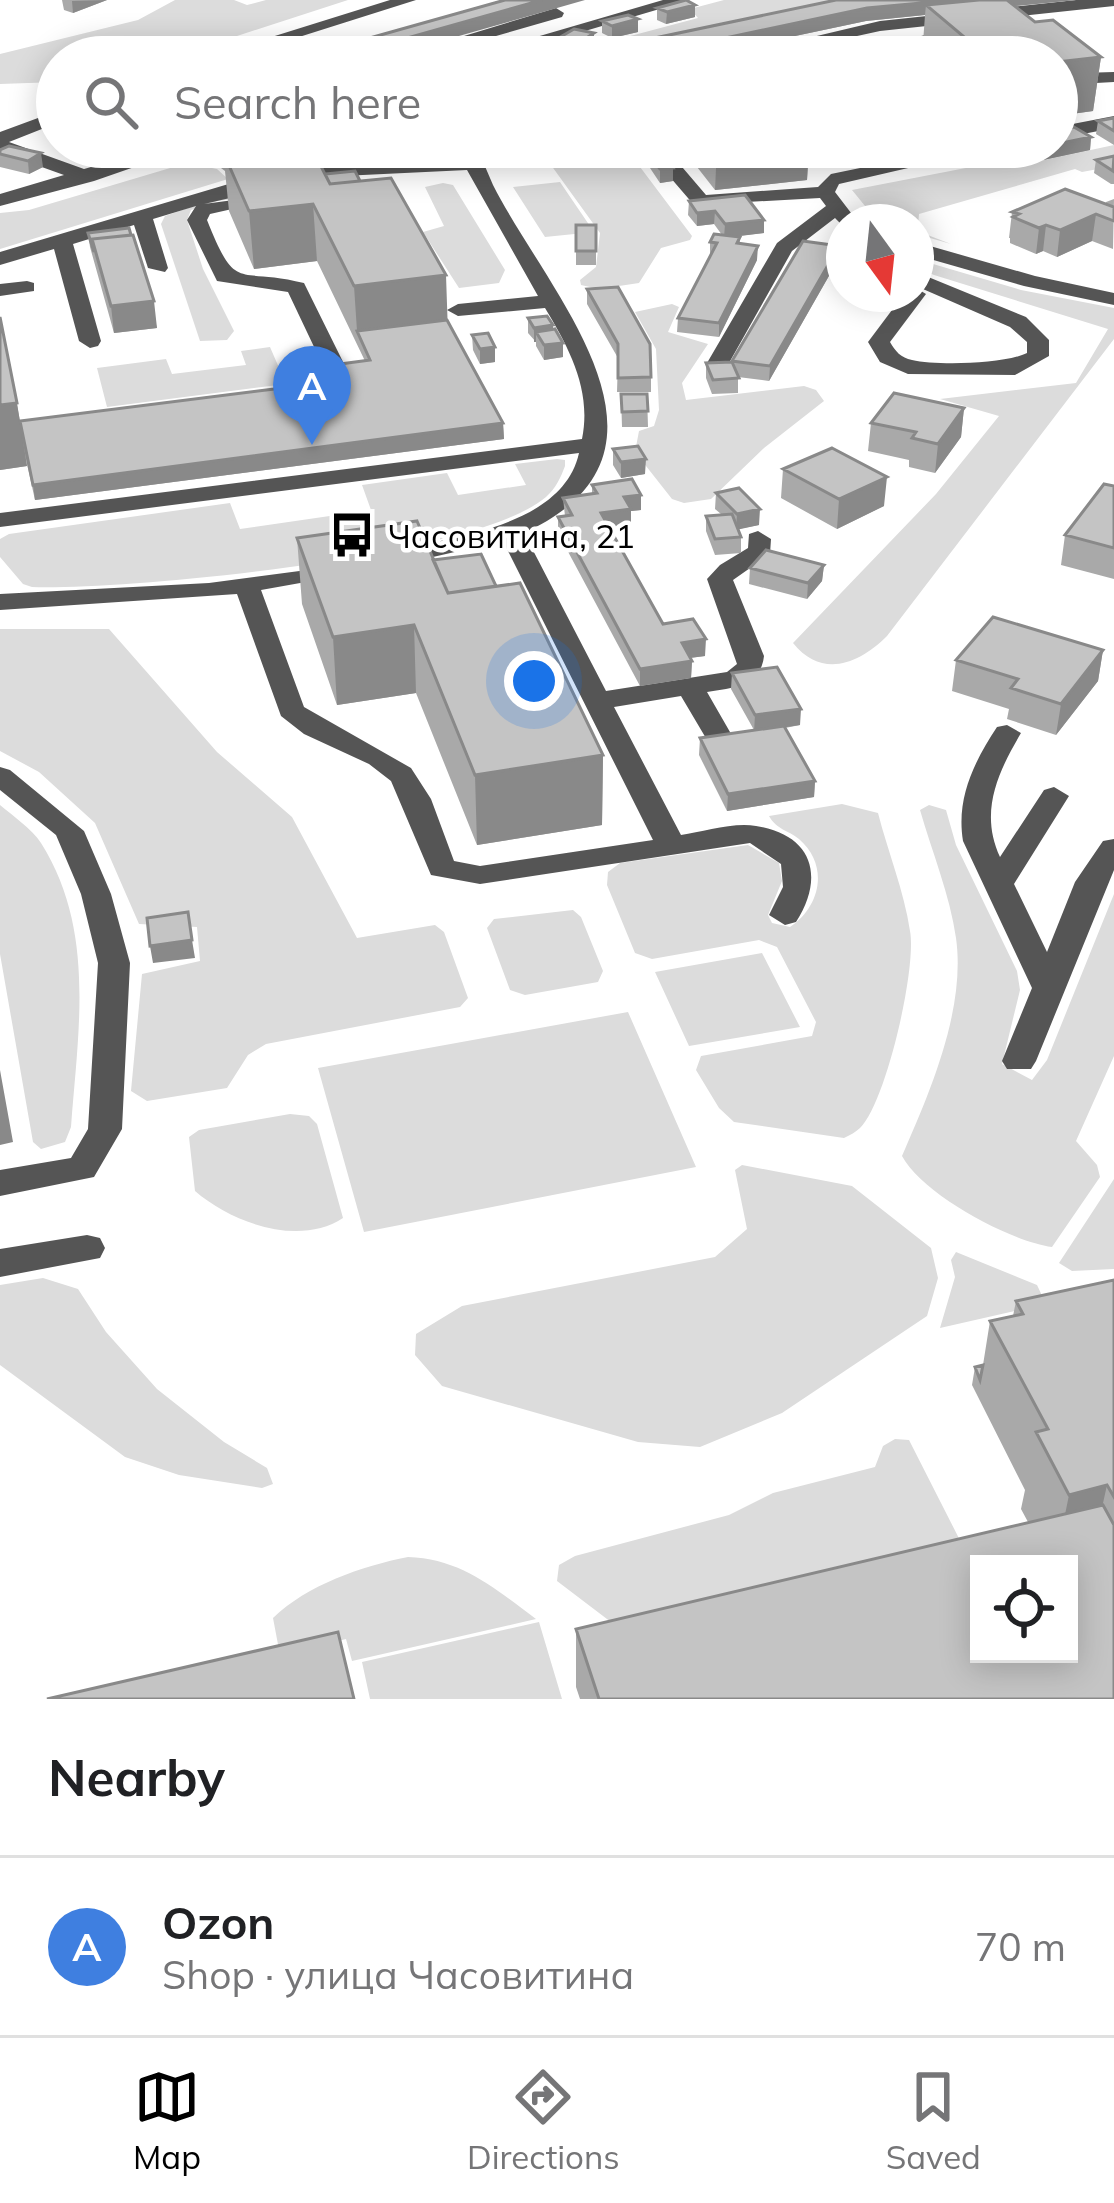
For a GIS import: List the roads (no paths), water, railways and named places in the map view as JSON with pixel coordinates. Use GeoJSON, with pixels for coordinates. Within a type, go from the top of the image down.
{"type":"FeatureCollection","features":[{"type":"Feature","properties":{"kind":"street"},"geometry":{"type":"LineString","coordinates":[[288,36],[409,0]]}},
{"type":"Feature","properties":{"kind":"street"},"geometry":{"type":"LineString","coordinates":[[559,36],[682,0]]}},
{"type":"Feature","properties":{"kind":"street"},"geometry":{"type":"LineString","coordinates":[[832,36],[911,21],[1114,1]]}},
{"type":"Feature","properties":{"kind":"street"},"geometry":{"type":"LineString","coordinates":[[476,36],[582,5]]}},
{"type":"Feature","properties":{"kind":"street"},"geometry":{"type":"LineString","coordinates":[[966,36],[1114,16]]}},
{"type":"Feature","properties":{"kind":"street"},"geometry":{"type":"LineString","coordinates":[[841,34],[845,36]]}},
{"type":"Feature","properties":{"kind":"street"},"geometry":{"type":"LineString","coordinates":[[1078,80],[1114,77]]}},
{"type":"Feature","properties":{"kind":"street"},"geometry":{"type":"LineString","coordinates":[[1078,130],[1114,122]]}},
{"type":"Feature","properties":{"kind":"street"},"geometry":{"type":"LineString","coordinates":[[0,142],[36,126]]}},
{"type":"Feature","properties":{"kind":"street"},"geometry":{"type":"LineString","coordinates":[[0,142],[36,156]]}},
{"type":"Feature","properties":{"kind":"street"},"geometry":{"type":"LineString","coordinates":[[65,168],[87,177]]}},
{"type":"Feature","properties":{"kind":"street"},"geometry":{"type":"LineString","coordinates":[[0,200],[115,168]]}},
{"type":"Feature","properties":{"kind":"street"},"geometry":{"type":"LineString","coordinates":[[0,259],[199,195],[321,171],[391,168]]}},
{"type":"Feature","properties":{"kind":"street"},"geometry":{"type":"LineString","coordinates":[[336,370],[297,287],[224,279],[197,220],[202,210],[223,204],[370,188],[432,168]]}},
{"type":"Feature","properties":{"kind":"street"},"geometry":{"type":"LineString","coordinates":[[0,602],[247,586],[406,556],[510,530],[563,502],[580,482],[595,444],[597,394],[577,345],[494,208],[481,168]]}},
{"type":"Feature","properties":{"kind":"street"},"geometry":{"type":"LineString","coordinates":[[673,168],[701,201],[826,211]]}},
{"type":"Feature","properties":{"kind":"street"},"geometry":{"type":"LineString","coordinates":[[839,204],[831,180],[848,168]]}},
{"type":"Feature","properties":{"kind":"street"},"geometry":{"type":"LineString","coordinates":[[141,214],[158,268]]}},
{"type":"Feature","properties":{"kind":"street"},"geometry":{"type":"LineString","coordinates":[[718,363],[784,247],[826,222]]}},
{"type":"Feature","properties":{"kind":"street"},"geometry":{"type":"LineString","coordinates":[[62,242],[90,341]]}},
{"type":"Feature","properties":{"kind":"street"},"geometry":{"type":"LineString","coordinates":[[934,253],[1031,283],[1114,299]]}},
{"type":"Feature","properties":{"kind":"street"},"geometry":{"type":"LineString","coordinates":[[0,290],[26,287]]}},
{"type":"Feature","properties":{"kind":"street"},"geometry":{"type":"LineString","coordinates":[[917,287],[1018,322],[1038,340],[1038,356],[1015,368],[908,367],[888,357],[879,342],[917,287]]}},
{"type":"Feature","properties":{"kind":"street"},"geometry":{"type":"LineString","coordinates":[[458,310],[550,301]]}},
{"type":"Feature","properties":{"kind":"street"},"geometry":{"type":"LineString","coordinates":[[0,520],[595,444]]}},
{"type":"Feature","properties":{"kind":"street"},"geometry":{"type":"LineString","coordinates":[[510,530],[670,844]]}},
{"type":"Feature","properties":{"kind":"street"},"geometry":{"type":"LineString","coordinates":[[598,701],[736,680],[750,666],[751,656],[720,579],[752,559],[761,549],[758,539]]}},
{"type":"Feature","properties":{"kind":"street"},"geometry":{"type":"LineString","coordinates":[[247,586],[291,710],[305,726],[392,766],[407,782],[442,868],[480,874],[751,834],[787,848],[799,864],[801,883],[785,915]]}},
{"type":"Feature","properties":{"kind":"street"},"geometry":{"type":"LineString","coordinates":[[690,686],[720,739]]}},
{"type":"Feature","properties":{"kind":"street"},"geometry":{"type":"LineString","coordinates":[[1007,733],[987,766],[972,815],[998,884],[1048,988]]}},
{"type":"Feature","properties":{"kind":"street"},"geometry":{"type":"LineString","coordinates":[[0,776],[69,831],[96,894],[114,963],[105,1129],[82,1168],[0,1184]]}},
{"type":"Feature","properties":{"kind":"street"},"geometry":{"type":"LineString","coordinates":[[998,884],[1054,796]]}},
{"type":"Feature","properties":{"kind":"street"},"geometry":{"type":"LineString","coordinates":[[1019,1061],[1090,882],[1114,848]]}},
{"type":"Feature","properties":{"kind":"street"},"geometry":{"type":"LineString","coordinates":[[0,1263],[87,1248]]}},
{"type":"Feature","properties":{"kind":"place","name":"Ozon"},"geometry":{"type":"Point","coordinates":[312,445]}},
{"type":"Feature","properties":{"kind":"place","name":"Часовитина, 21"},"geometry":{"type":"Point","coordinates":[352,535]}}]}
